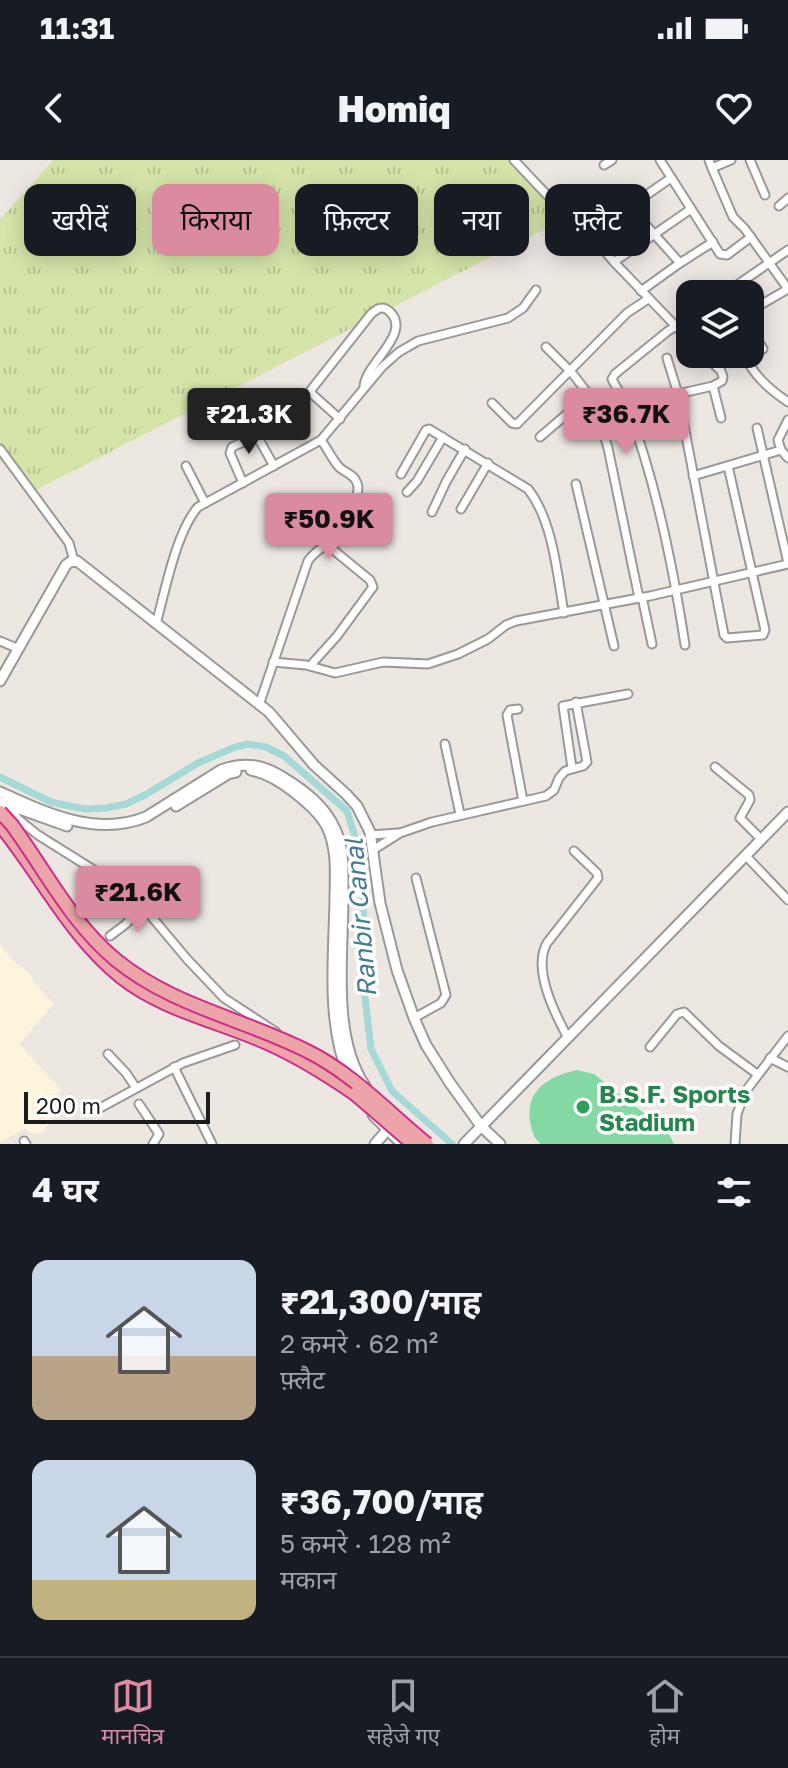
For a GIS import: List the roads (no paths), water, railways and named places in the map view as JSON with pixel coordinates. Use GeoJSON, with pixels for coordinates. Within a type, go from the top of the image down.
{"type":"FeatureCollection","features":[{"type":"Feature","properties":{"kind":"highway"},"geometry":{"type":"LineString","coordinates":[[3,801],[12,825],[88,933],[114,959],[160,990],[291,1043],[320,1058],[375,1099],[427,1144]]}},
{"type":"Feature","properties":{"kind":"highway"},"geometry":{"type":"LineString","coordinates":[[0,825],[71,925],[121,977],[177,1008],[304,1061],[355,1094],[413,1144]]}},
{"type":"Feature","properties":{"kind":"street"},"geometry":{"type":"LineString","coordinates":[[514,160],[545,193]]}},
{"type":"Feature","properties":{"kind":"street"},"geometry":{"type":"LineString","coordinates":[[604,165],[612,160]]}},
{"type":"Feature","properties":{"kind":"street"},"geometry":{"type":"LineString","coordinates":[[660,160],[720,254],[725,255],[751,237]]}},
{"type":"Feature","properties":{"kind":"street"},"geometry":{"type":"LineString","coordinates":[[731,160],[710,164],[733,217],[788,289],[764,303]]}},
{"type":"Feature","properties":{"kind":"street"},"geometry":{"type":"LineString","coordinates":[[750,160],[765,195]]}},
{"type":"Feature","properties":{"kind":"street"},"geometry":{"type":"LineString","coordinates":[[650,192],[671,178]]}},
{"type":"Feature","properties":{"kind":"street"},"geometry":{"type":"LineString","coordinates":[[779,206],[788,198]]}},
{"type":"Feature","properties":{"kind":"street"},"geometry":{"type":"LineString","coordinates":[[614,262],[691,209]]}},
{"type":"Feature","properties":{"kind":"street"},"geometry":{"type":"LineString","coordinates":[[650,230],[680,263]]}},
{"type":"Feature","properties":{"kind":"street"},"geometry":{"type":"LineString","coordinates":[[641,291],[713,242]]}},
{"type":"Feature","properties":{"kind":"street"},"geometry":{"type":"LineString","coordinates":[[744,280],[788,250]]}},
{"type":"Feature","properties":{"kind":"street"},"geometry":{"type":"LineString","coordinates":[[609,256],[675,326],[612,379],[626,402],[652,487],[676,589],[685,645]]}},
{"type":"Feature","properties":{"kind":"street"},"geometry":{"type":"LineString","coordinates":[[156,624],[178,547],[193,512],[321,440],[382,367],[408,346],[508,318],[523,308],[536,290]]}},
{"type":"Feature","properties":{"kind":"street"},"geometry":{"type":"LineString","coordinates":[[492,403],[512,423],[517,424],[627,313],[648,299]]}},
{"type":"Feature","properties":{"kind":"street"},"geometry":{"type":"LineString","coordinates":[[340,419],[311,390],[371,314],[385,309],[394,319],[395,335],[366,375],[364,387]]}},
{"type":"Feature","properties":{"kind":"street"},"geometry":{"type":"LineString","coordinates":[[546,347],[571,371],[596,408],[608,448],[652,644]]}},
{"type":"Feature","properties":{"kind":"street"},"geometry":{"type":"LineString","coordinates":[[667,358],[678,394],[724,637],[763,635],[765,630],[728,466]]}},
{"type":"Feature","properties":{"kind":"street"},"geometry":{"type":"LineString","coordinates":[[660,398],[713,386],[722,381],[723,375],[716,368]]}},
{"type":"Feature","properties":{"kind":"street"},"geometry":{"type":"LineString","coordinates":[[752,368],[765,384],[788,402]]}},
{"type":"Feature","properties":{"kind":"street"},"geometry":{"type":"LineString","coordinates":[[713,386],[721,418]]}},
{"type":"Feature","properties":{"kind":"street"},"geometry":{"type":"LineString","coordinates":[[540,437],[589,395]]}},
{"type":"Feature","properties":{"kind":"street"},"geometry":{"type":"LineString","coordinates":[[788,420],[778,437],[778,444],[788,458]]}},
{"type":"Feature","properties":{"kind":"street"},"geometry":{"type":"LineString","coordinates":[[273,662],[310,666],[335,673],[383,662],[428,664],[468,649],[495,635],[509,623],[788,564],[757,428]]}},
{"type":"Feature","properties":{"kind":"street"},"geometry":{"type":"LineString","coordinates":[[401,474],[427,429],[528,489],[547,526],[564,613]]}},
{"type":"Feature","properties":{"kind":"street"},"geometry":{"type":"LineString","coordinates":[[243,483],[230,453],[232,447],[257,436],[274,466]]}},
{"type":"Feature","properties":{"kind":"street"},"geometry":{"type":"LineString","coordinates":[[407,492],[443,437]]}},
{"type":"Feature","properties":{"kind":"street"},"geometry":{"type":"LineString","coordinates":[[259,705],[308,561],[326,544],[350,511],[359,489],[352,475],[339,467],[321,440]]}},
{"type":"Feature","properties":{"kind":"street"},"geometry":{"type":"LineString","coordinates":[[0,449],[69,543],[74,561]]}},
{"type":"Feature","properties":{"kind":"street"},"geometry":{"type":"LineString","coordinates":[[432,512],[465,449]]}},
{"type":"Feature","properties":{"kind":"street"},"geometry":{"type":"LineString","coordinates":[[693,476],[781,450]]}},
{"type":"Feature","properties":{"kind":"street"},"geometry":{"type":"LineString","coordinates":[[461,509],[488,463]]}},
{"type":"Feature","properties":{"kind":"street"},"geometry":{"type":"LineString","coordinates":[[186,466],[205,503]]}},
{"type":"Feature","properties":{"kind":"street"},"geometry":{"type":"LineString","coordinates":[[576,484],[614,646]]}},
{"type":"Feature","properties":{"kind":"street"},"geometry":{"type":"LineString","coordinates":[[310,666],[337,636],[373,587],[370,580],[326,544]]}},
{"type":"Feature","properties":{"kind":"street"},"geometry":{"type":"LineString","coordinates":[[0,681],[66,565],[74,561],[82,563],[269,712],[314,765],[351,800],[366,821],[371,835],[380,903],[397,970],[414,1018],[426,1045],[481,1126],[500,1144]]}},
{"type":"Feature","properties":{"kind":"street"},"geometry":{"type":"LineString","coordinates":[[0,641],[19,649]]}},
{"type":"Feature","properties":{"kind":"street"},"geometry":{"type":"LineString","coordinates":[[572,768],[562,707],[628,694]]}},
{"type":"Feature","properties":{"kind":"street"},"geometry":{"type":"LineString","coordinates":[[371,835],[400,833],[460,814],[551,793],[561,774],[583,766],[587,759],[576,702]]}},
{"type":"Feature","properties":{"kind":"street"},"geometry":{"type":"LineString","coordinates":[[518,709],[508,711],[507,715],[523,801]]}},
{"type":"Feature","properties":{"kind":"street"},"geometry":{"type":"LineString","coordinates":[[445,744],[460,814]]}},
{"type":"Feature","properties":{"kind":"street"},"geometry":{"type":"LineString","coordinates":[[3,801],[88,824],[135,821],[221,770],[254,765],[265,767],[304,792],[325,812],[341,843],[343,1021],[358,1075],[370,1091]]}},
{"type":"Feature","properties":{"kind":"street"},"geometry":{"type":"LineString","coordinates":[[715,767],[749,795],[750,800],[740,818],[761,839]]}},
{"type":"Feature","properties":{"kind":"street"},"geometry":{"type":"LineString","coordinates":[[3,801],[73,827],[97,830],[125,828],[158,817],[228,774],[248,770],[267,775],[300,797],[328,829],[335,858],[335,1007],[338,1042],[349,1076],[362,1102],[386,1131],[402,1144]]}},
{"type":"Feature","properties":{"kind":"street"},"geometry":{"type":"LineString","coordinates":[[3,801],[18,819],[38,835],[97,872],[140,906],[230,1003],[349,1076],[435,1144]]}},
{"type":"Feature","properties":{"kind":"street"},"geometry":{"type":"LineString","coordinates":[[465,1144],[787,815]]}},
{"type":"Feature","properties":{"kind":"street"},"geometry":{"type":"LineString","coordinates":[[373,850],[400,833]]}},
{"type":"Feature","properties":{"kind":"street"},"geometry":{"type":"LineString","coordinates":[[568,1038],[551,1002],[543,975],[542,955],[547,943],[598,878],[598,874],[574,851]]}},
{"type":"Feature","properties":{"kind":"street"},"geometry":{"type":"LineString","coordinates":[[745,855],[788,900]]}},
{"type":"Feature","properties":{"kind":"street"},"geometry":{"type":"LineString","coordinates":[[414,1018],[441,1003],[446,995],[416,878]]}},
{"type":"Feature","properties":{"kind":"street"},"geometry":{"type":"LineString","coordinates":[[110,936],[126,924],[140,906]]}},
{"type":"Feature","properties":{"kind":"street"},"geometry":{"type":"LineString","coordinates":[[650,1047],[677,1014],[684,1012],[719,1046],[757,1074]]}},
{"type":"Feature","properties":{"kind":"street"},"geometry":{"type":"LineString","coordinates":[[735,1144],[741,1100],[757,1074],[788,1036]]}},
{"type":"Feature","properties":{"kind":"street"},"geometry":{"type":"LineString","coordinates":[[100,1108],[174,1067],[235,1045]]}},
{"type":"Feature","properties":{"kind":"street"},"geometry":{"type":"LineString","coordinates":[[108,1054],[136,1088]]}},
{"type":"Feature","properties":{"kind":"street"},"geometry":{"type":"LineString","coordinates":[[770,1058],[788,1067]]}},
{"type":"Feature","properties":{"kind":"street"},"geometry":{"type":"LineString","coordinates":[[174,1067],[212,1144]]}},
{"type":"Feature","properties":{"kind":"street"},"geometry":{"type":"LineString","coordinates":[[139,1104],[159,1134],[153,1144]]}},
{"type":"Feature","properties":{"kind":"street"},"geometry":{"type":"LineString","coordinates":[[376,1144],[401,1117]]}},
{"type":"Feature","properties":{"kind":"waterway","name":"Ranbir Canal"},"geometry":{"type":"LineString","coordinates":[[0,777],[51,802],[85,809],[106,808],[126,804],[198,763],[235,747],[248,744],[266,747],[284,756],[347,811],[359,850],[365,998],[371,1049],[392,1091],[452,1144]]}},
{"type":"Feature","properties":{"kind":"place","name":"B.S.F. Sports Stadium"},"geometry":{"type":"Point","coordinates":[583,1107]}}]}
